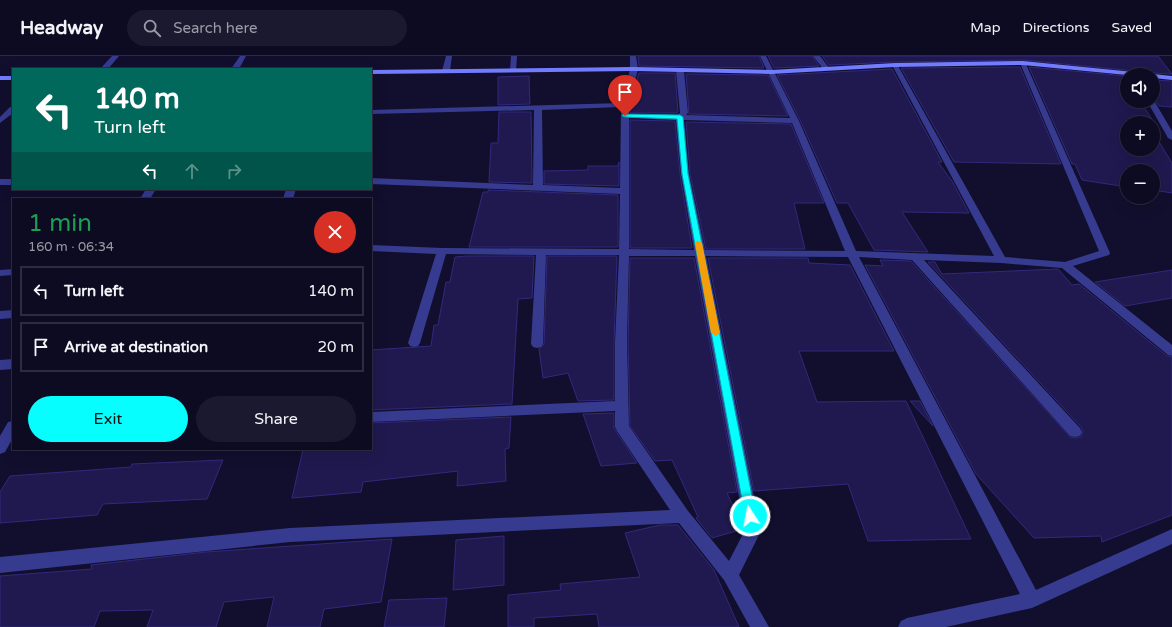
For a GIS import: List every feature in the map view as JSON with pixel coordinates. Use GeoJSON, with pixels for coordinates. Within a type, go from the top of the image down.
{"type":"FeatureCollection","features":[{"type":"Feature","properties":{"kind":"street"},"geometry":{"type":"LineString","coordinates":[[105,68],[116,56]]}},
{"type":"Feature","properties":{"kind":"street"},"geometry":{"type":"LineString","coordinates":[[236,68],[243,56]]}},
{"type":"Feature","properties":{"kind":"street"},"geometry":{"type":"LineString","coordinates":[[446,71],[449,56]]}},
{"type":"Feature","properties":{"kind":"street"},"geometry":{"type":"LineString","coordinates":[[514,56],[514,70]]}},
{"type":"Feature","properties":{"kind":"street"},"geometry":{"type":"LineString","coordinates":[[633,56],[634,68],[625,110],[624,252],[621,342],[622,427],[683,516],[730,575],[760,627]]}},
{"type":"Feature","properties":{"kind":"street"},"geometry":{"type":"LineString","coordinates":[[763,56],[795,121],[852,254],[1032,600]]}},
{"type":"Feature","properties":{"kind":"street"},"geometry":{"type":"LineString","coordinates":[[816,56],[826,69]]}},
{"type":"Feature","properties":{"kind":"street"},"geometry":{"type":"LineString","coordinates":[[372,72],[634,68],[680,71],[771,72],[894,65],[1024,63],[1120,72]]}},
{"type":"Feature","properties":{"kind":"street"},"geometry":{"type":"LineString","coordinates":[[372,248],[442,251],[852,254],[1002,260],[1066,265],[1105,253],[1024,63]]}},
{"type":"Feature","properties":{"kind":"street"},"geometry":{"type":"LineString","coordinates":[[894,65],[1002,260]]}},
{"type":"Feature","properties":{"kind":"street"},"geometry":{"type":"LineString","coordinates":[[680,71],[684,114],[680,117],[685,174],[753,531],[730,575]]}},
{"type":"Feature","properties":{"kind":"street"},"geometry":{"type":"LineString","coordinates":[[1160,77],[1172,78]]}},
{"type":"Feature","properties":{"kind":"street"},"geometry":{"type":"LineString","coordinates":[[0,78],[12,78]]}},
{"type":"Feature","properties":{"kind":"street"},"geometry":{"type":"LineString","coordinates":[[372,112],[538,107],[625,110],[680,117],[795,121]]}},
{"type":"Feature","properties":{"kind":"street"},"geometry":{"type":"LineString","coordinates":[[538,107],[538,188]]}},
{"type":"Feature","properties":{"kind":"street"},"geometry":{"type":"LineString","coordinates":[[1155,108],[1172,138]]}},
{"type":"Feature","properties":{"kind":"street"},"geometry":{"type":"LineString","coordinates":[[0,121],[12,110]]}},
{"type":"Feature","properties":{"kind":"street"},"geometry":{"type":"LineString","coordinates":[[372,181],[624,191]]}},
{"type":"Feature","properties":{"kind":"street"},"geometry":{"type":"LineString","coordinates":[[0,182],[12,182]]}},
{"type":"Feature","properties":{"kind":"street"},"geometry":{"type":"LineString","coordinates":[[414,343],[442,251]]}},
{"type":"Feature","properties":{"kind":"street"},"geometry":{"type":"LineString","coordinates":[[537,344],[541,251]]}},
{"type":"Feature","properties":{"kind":"street"},"geometry":{"type":"LineString","coordinates":[[915,257],[1075,432]]}},
{"type":"Feature","properties":{"kind":"street"},"geometry":{"type":"LineString","coordinates":[[1066,265],[1172,352]]}},
{"type":"Feature","properties":{"kind":"street"},"geometry":{"type":"LineString","coordinates":[[0,273],[12,272]]}},
{"type":"Feature","properties":{"kind":"street"},"geometry":{"type":"LineString","coordinates":[[0,315],[12,314]]}},
{"type":"Feature","properties":{"kind":"street"},"geometry":{"type":"LineString","coordinates":[[0,365],[12,364]]}},
{"type":"Feature","properties":{"kind":"street"},"geometry":{"type":"LineString","coordinates":[[372,417],[622,406]]}},
{"type":"Feature","properties":{"kind":"street"},"geometry":{"type":"LineString","coordinates":[[0,565],[290,535],[683,516]]}},
{"type":"Feature","properties":{"kind":"street"},"geometry":{"type":"LineString","coordinates":[[907,627],[1032,600],[1172,536]]}},
{"type":"Feature","properties":{"kind":"building"},"geometry":{"type":"Polygon","coordinates":[[[638,56],[759,56],[764,68],[639,66],[638,56]]]}},
{"type":"Feature","properties":{"kind":"building"},"geometry":{"type":"Polygon","coordinates":[[[768,56],[812,56],[819,66],[774,68],[768,56]]]}},
{"type":"Feature","properties":{"kind":"building"},"geometry":{"type":"Polygon","coordinates":[[[822,56],[1158,56],[1172,74],[1160,73],[1160,68],[1120,68],[1120,70],[1023,60],[895,62],[829,65],[822,56]]]}},
{"type":"Feature","properties":{"kind":"building"},"geometry":{"type":"Polygon","coordinates":[[[1020,67],[1061,164],[954,162],[901,68],[1020,67]]]}},
{"type":"Feature","properties":{"kind":"building"},"geometry":{"type":"Polygon","coordinates":[[[1029,67],[1120,75],[1120,108],[1145,108],[1150,116],[1120,116],[1120,156],[1160,156],[1160,143],[1172,163],[1172,193],[1160,191],[1160,164],[1120,164],[1120,186],[1082,180],[1075,164],[1072,164],[1029,67]]]}},
{"type":"Feature","properties":{"kind":"building"},"geometry":{"type":"Polygon","coordinates":[[[892,69],[942,162],[938,162],[952,181],[969,213],[902,212],[928,252],[874,250],[848,203],[837,203],[800,120],[777,75],[892,69]]]}},
{"type":"Feature","properties":{"kind":"building"},"geometry":{"type":"Polygon","coordinates":[[[639,73],[675,73],[677,113],[630,113],[630,105],[639,73]]]}},
{"type":"Feature","properties":{"kind":"building"},"geometry":{"type":"Polygon","coordinates":[[[686,74],[768,75],[788,116],[689,114],[686,74]]]}},
{"type":"Feature","properties":{"kind":"building"},"geometry":{"type":"Polygon","coordinates":[[[529,76],[530,104],[498,105],[498,77],[529,76]]]}},
{"type":"Feature","properties":{"kind":"building"},"geometry":{"type":"Polygon","coordinates":[[[1160,80],[1172,81],[1172,107],[1160,106],[1160,80]]]}},
{"type":"Feature","properties":{"kind":"building"},"geometry":{"type":"Polygon","coordinates":[[[499,112],[531,112],[532,183],[489,182],[491,143],[498,143],[499,112]]]}},
{"type":"Feature","properties":{"kind":"building"},"geometry":{"type":"Polygon","coordinates":[[[630,120],[675,121],[680,174],[692,248],[630,248],[630,120]]]}},
{"type":"Feature","properties":{"kind":"building"},"geometry":{"type":"Polygon","coordinates":[[[686,122],[791,124],[824,203],[794,203],[805,249],[706,249],[690,174],[686,122]]]}},
{"type":"Feature","properties":{"kind":"building"},"geometry":{"type":"Polygon","coordinates":[[[619,162],[619,186],[544,184],[544,171],[588,170],[588,166],[618,166],[619,162]]]}},
{"type":"Feature","properties":{"kind":"building"},"geometry":{"type":"Polygon","coordinates":[[[488,190],[618,195],[618,247],[469,247],[483,192],[488,192],[488,190]]]}},
{"type":"Feature","properties":{"kind":"building"},"geometry":{"type":"Polygon","coordinates":[[[534,256],[532,298],[518,299],[512,404],[372,410],[372,350],[431,346],[434,325],[438,325],[446,282],[450,282],[455,257],[534,256]]]}},
{"type":"Feature","properties":{"kind":"building"},"geometry":{"type":"Polygon","coordinates":[[[547,256],[617,256],[614,342],[614,400],[578,401],[568,373],[543,378],[539,349],[544,344],[547,256]]]}},
{"type":"Feature","properties":{"kind":"building"},"geometry":{"type":"Polygon","coordinates":[[[630,258],[694,258],[737,492],[727,493],[735,510],[740,509],[743,529],[712,538],[696,518],[698,517],[672,460],[655,461],[630,426],[628,342],[630,258]]]}},
{"type":"Feature","properties":{"kind":"building"},"geometry":{"type":"Polygon","coordinates":[[[708,258],[808,258],[809,263],[850,265],[894,351],[799,351],[817,402],[906,401],[971,539],[868,541],[848,484],[754,491],[708,258]]]}},
{"type":"Feature","properties":{"kind":"building"},"geometry":{"type":"Polygon","coordinates":[[[880,260],[911,261],[1070,437],[1081,437],[1083,431],[1081,427],[928,262],[935,262],[942,274],[1058,269],[1072,285],[1079,284],[1167,356],[1172,357],[1172,515],[1102,542],[1101,536],[1034,538],[976,474],[865,265],[883,266],[880,260]]]}},
{"type":"Feature","properties":{"kind":"building"},"geometry":{"type":"Polygon","coordinates":[[[1172,270],[1172,298],[1125,306],[1095,282],[1172,270]]]}},
{"type":"Feature","properties":{"kind":"building"},"geometry":{"type":"Polygon","coordinates":[[[910,401],[920,401],[933,426],[910,401]]]}},
{"type":"Feature","properties":{"kind":"building"},"geometry":{"type":"Polygon","coordinates":[[[614,413],[614,428],[637,463],[601,466],[583,414],[614,413]]]}},
{"type":"Feature","properties":{"kind":"building"},"geometry":{"type":"Polygon","coordinates":[[[511,417],[509,448],[505,449],[506,481],[457,486],[458,471],[363,482],[361,492],[292,498],[303,450],[372,450],[372,423],[511,417]]]}},
{"type":"Feature","properties":{"kind":"building"},"geometry":{"type":"Polygon","coordinates":[[[223,460],[207,499],[103,504],[97,515],[0,523],[0,492],[10,476],[131,467],[132,464],[223,460]]]}},
{"type":"Feature","properties":{"kind":"building"},"geometry":{"type":"Polygon","coordinates":[[[660,525],[678,525],[714,570],[739,627],[599,627],[597,614],[534,618],[534,627],[508,627],[508,595],[561,590],[560,584],[640,577],[625,533],[660,525]]]}},
{"type":"Feature","properties":{"kind":"building"},"geometry":{"type":"Polygon","coordinates":[[[504,536],[504,585],[453,590],[456,540],[504,536]]]}},
{"type":"Feature","properties":{"kind":"building"},"geometry":{"type":"Polygon","coordinates":[[[392,539],[381,602],[324,609],[320,627],[267,627],[274,597],[224,602],[216,627],[147,627],[153,610],[100,611],[94,627],[0,627],[0,576],[92,569],[91,565],[206,552],[392,539]]]}},
{"type":"Feature","properties":{"kind":"building"},"geometry":{"type":"Polygon","coordinates":[[[447,598],[444,627],[384,627],[389,600],[447,598]]]}},
{"type":"Feature","properties":{"kind":"slow traffic"},"geometry":{"type":"LineString","coordinates":[[699,243],[716,333]]}},
{"type":"Feature","properties":{"kind":"route"},"geometry":{"type":"LineString","coordinates":[[625,116],[680,117],[685,174],[750,516]]}}]}
